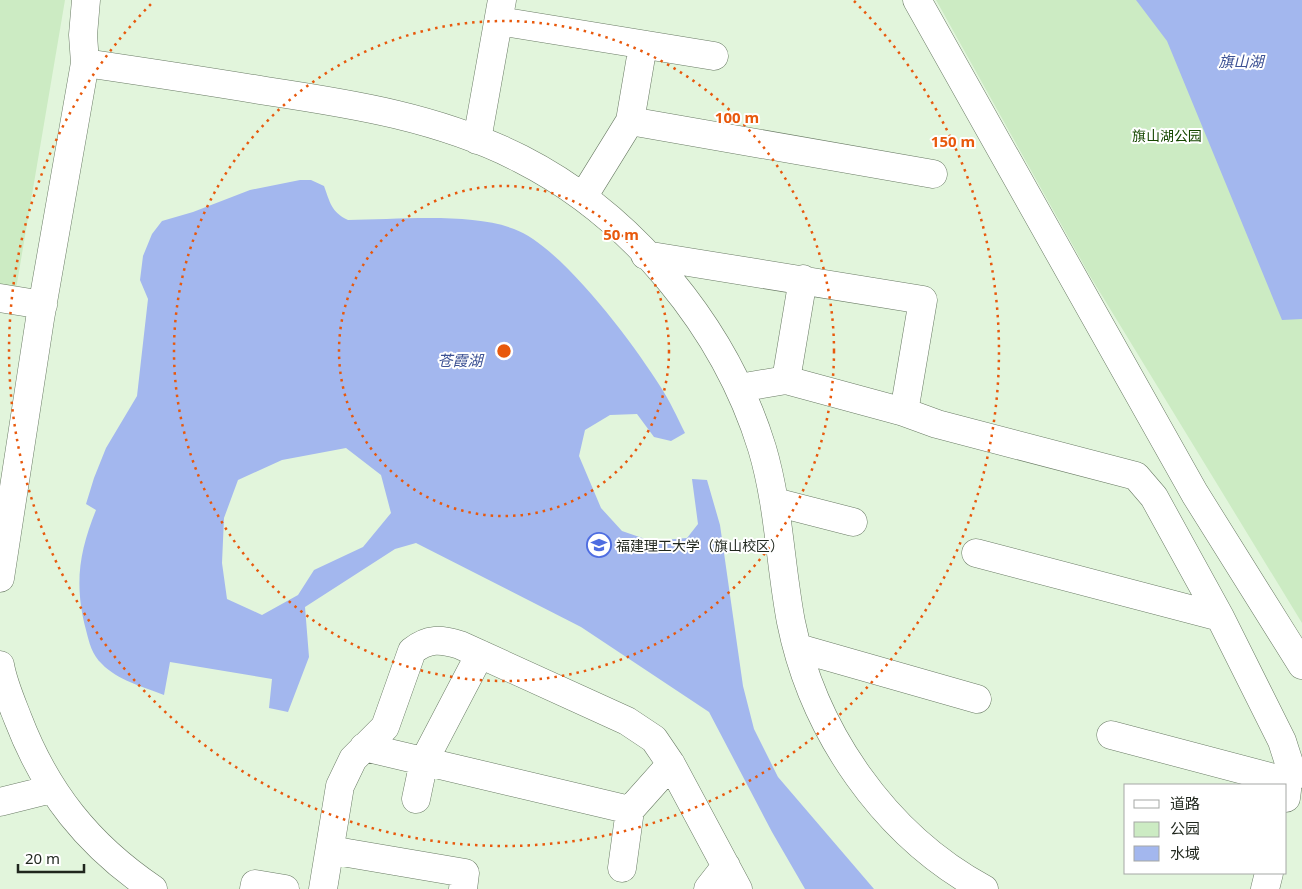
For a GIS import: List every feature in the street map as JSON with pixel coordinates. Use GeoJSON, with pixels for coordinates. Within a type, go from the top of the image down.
{"type":"FeatureCollection","features":[{"type":"Feature","properties":{"kind":"street"},"geometry":{"type":"LineString","coordinates":[[0,578],[41,312],[86,63],[83,35],[86,0]]}},
{"type":"Feature","properties":{"kind":"street"},"geometry":{"type":"LineString","coordinates":[[916,0],[1195,494],[1302,665]]}},
{"type":"Feature","properties":{"kind":"street"},"geometry":{"type":"LineString","coordinates":[[478,140],[501,10],[643,45],[714,56]]}},
{"type":"Feature","properties":{"kind":"street"},"geometry":{"type":"LineString","coordinates":[[583,197],[630,121],[643,45]]}},
{"type":"Feature","properties":{"kind":"street"},"geometry":{"type":"LineString","coordinates":[[86,63],[324,99],[413,118],[478,140],[534,166],[583,197],[601,211],[645,255],[680,294],[711,338],[739,388],[763,450],[775,502],[787,597],[798,648],[810,686],[831,733],[859,776],[897,822],[956,872],[981,888]]}},
{"type":"Feature","properties":{"kind":"street"},"geometry":{"type":"LineString","coordinates":[[630,121],[933,174]]}},
{"type":"Feature","properties":{"kind":"street"},"geometry":{"type":"LineString","coordinates":[[645,255],[803,279],[922,300],[904,412]]}},
{"type":"Feature","properties":{"kind":"street"},"geometry":{"type":"LineString","coordinates":[[786,380],[803,279]]}},
{"type":"Feature","properties":{"kind":"street"},"geometry":{"type":"LineString","coordinates":[[0,298],[41,312]]}},
{"type":"Feature","properties":{"kind":"street"},"geometry":{"type":"LineString","coordinates":[[0,312],[41,312]]}},
{"type":"Feature","properties":{"kind":"street"},"geometry":{"type":"LineString","coordinates":[[739,388],[786,380],[904,412],[937,424],[1136,476],[1154,497],[1220,617],[1282,741],[1290,766],[1288,790]]}},
{"type":"Feature","properties":{"kind":"street"},"geometry":{"type":"LineString","coordinates":[[775,502],[853,522]]}},
{"type":"Feature","properties":{"kind":"street"},"geometry":{"type":"LineString","coordinates":[[976,553],[1220,617]]}},
{"type":"Feature","properties":{"kind":"street"},"geometry":{"type":"LineString","coordinates":[[323,889],[340,786],[353,759],[385,727],[412,651],[432,640],[446,640],[480,654],[642,729],[654,739],[671,764],[732,878],[708,889]]}},
{"type":"Feature","properties":{"kind":"street"},"geometry":{"type":"LineString","coordinates":[[798,648],[977,699]]}},
{"type":"Feature","properties":{"kind":"street"},"geometry":{"type":"LineString","coordinates":[[416,799],[424,761],[480,654]]}},
{"type":"Feature","properties":{"kind":"street"},"geometry":{"type":"LineString","coordinates":[[0,670],[31,750],[52,789],[92,840],[114,861],[153,889]]}},
{"type":"Feature","properties":{"kind":"street"},"geometry":{"type":"LineString","coordinates":[[1111,735],[1269,784]]}},
{"type":"Feature","properties":{"kind":"street"},"geometry":{"type":"LineString","coordinates":[[364,747],[630,810]]}},
{"type":"Feature","properties":{"kind":"street"},"geometry":{"type":"LineString","coordinates":[[622,868],[630,810],[671,764]]}},
{"type":"Feature","properties":{"kind":"street"},"geometry":{"type":"LineString","coordinates":[[0,802],[52,789]]}},
{"type":"Feature","properties":{"kind":"street"},"geometry":{"type":"LineString","coordinates":[[330,850],[466,873],[463,889]]}},
{"type":"Feature","properties":{"kind":"street"},"geometry":{"type":"LineString","coordinates":[[1265,889],[1269,874]]}},
{"type":"Feature","properties":{"kind":"street"},"geometry":{"type":"LineString","coordinates":[[254,889],[255,884],[285,889]]}},
{"type":"Feature","properties":{"kind":"green space"},"geometry":{"type":"Polygon","coordinates":[[[0,0],[65,0],[16,289],[0,286],[0,0]]]}},
{"type":"Feature","properties":{"kind":"green space","name":"旗山湖公园"},"geometry":{"type":"Polygon","coordinates":[[[936,0],[1302,0],[1302,623],[1090,276],[936,0]]]}},
{"type":"Feature","properties":{"kind":"water","name":"旗山湖"},"geometry":{"type":"Polygon","coordinates":[[[1136,0],[1302,0],[1302,319],[1282,320],[1167,41],[1136,0]]]}},
{"type":"Feature","properties":{"kind":"water","name":"苍霞湖"},"geometry":{"type":"Polygon","coordinates":[[[300,180],[311,180],[324,186],[335,210],[348,220],[432,218],[476,220],[496,224],[514,229],[533,239],[574,275],[614,322],[648,368],[667,397],[685,433],[671,441],[654,437],[637,414],[610,415],[585,430],[579,456],[601,508],[622,531],[651,541],[687,538],[698,524],[692,479],[707,480],[720,525],[743,686],[754,729],[778,777],[874,889],[805,889],[772,832],[709,712],[581,627],[416,543],[395,549],[305,607],[309,657],[288,712],[269,708],[272,679],[170,662],[164,695],[123,679],[108,670],[99,660],[93,652],[88,639],[80,598],[79,583],[82,555],[96,510],[86,504],[106,448],[137,396],[148,299],[140,280],[143,256],[152,234],[162,221],[193,212],[250,190],[300,180]],[[346,448],[282,460],[238,480],[224,518],[222,563],[227,599],[262,615],[298,595],[314,570],[363,547],[391,513],[381,475],[346,448]]]}},
{"type":"Feature","properties":{"kind":"place","name":"福建理工大学（旗山校区）"},"geometry":{"type":"Point","coordinates":[599,545]}}]}
